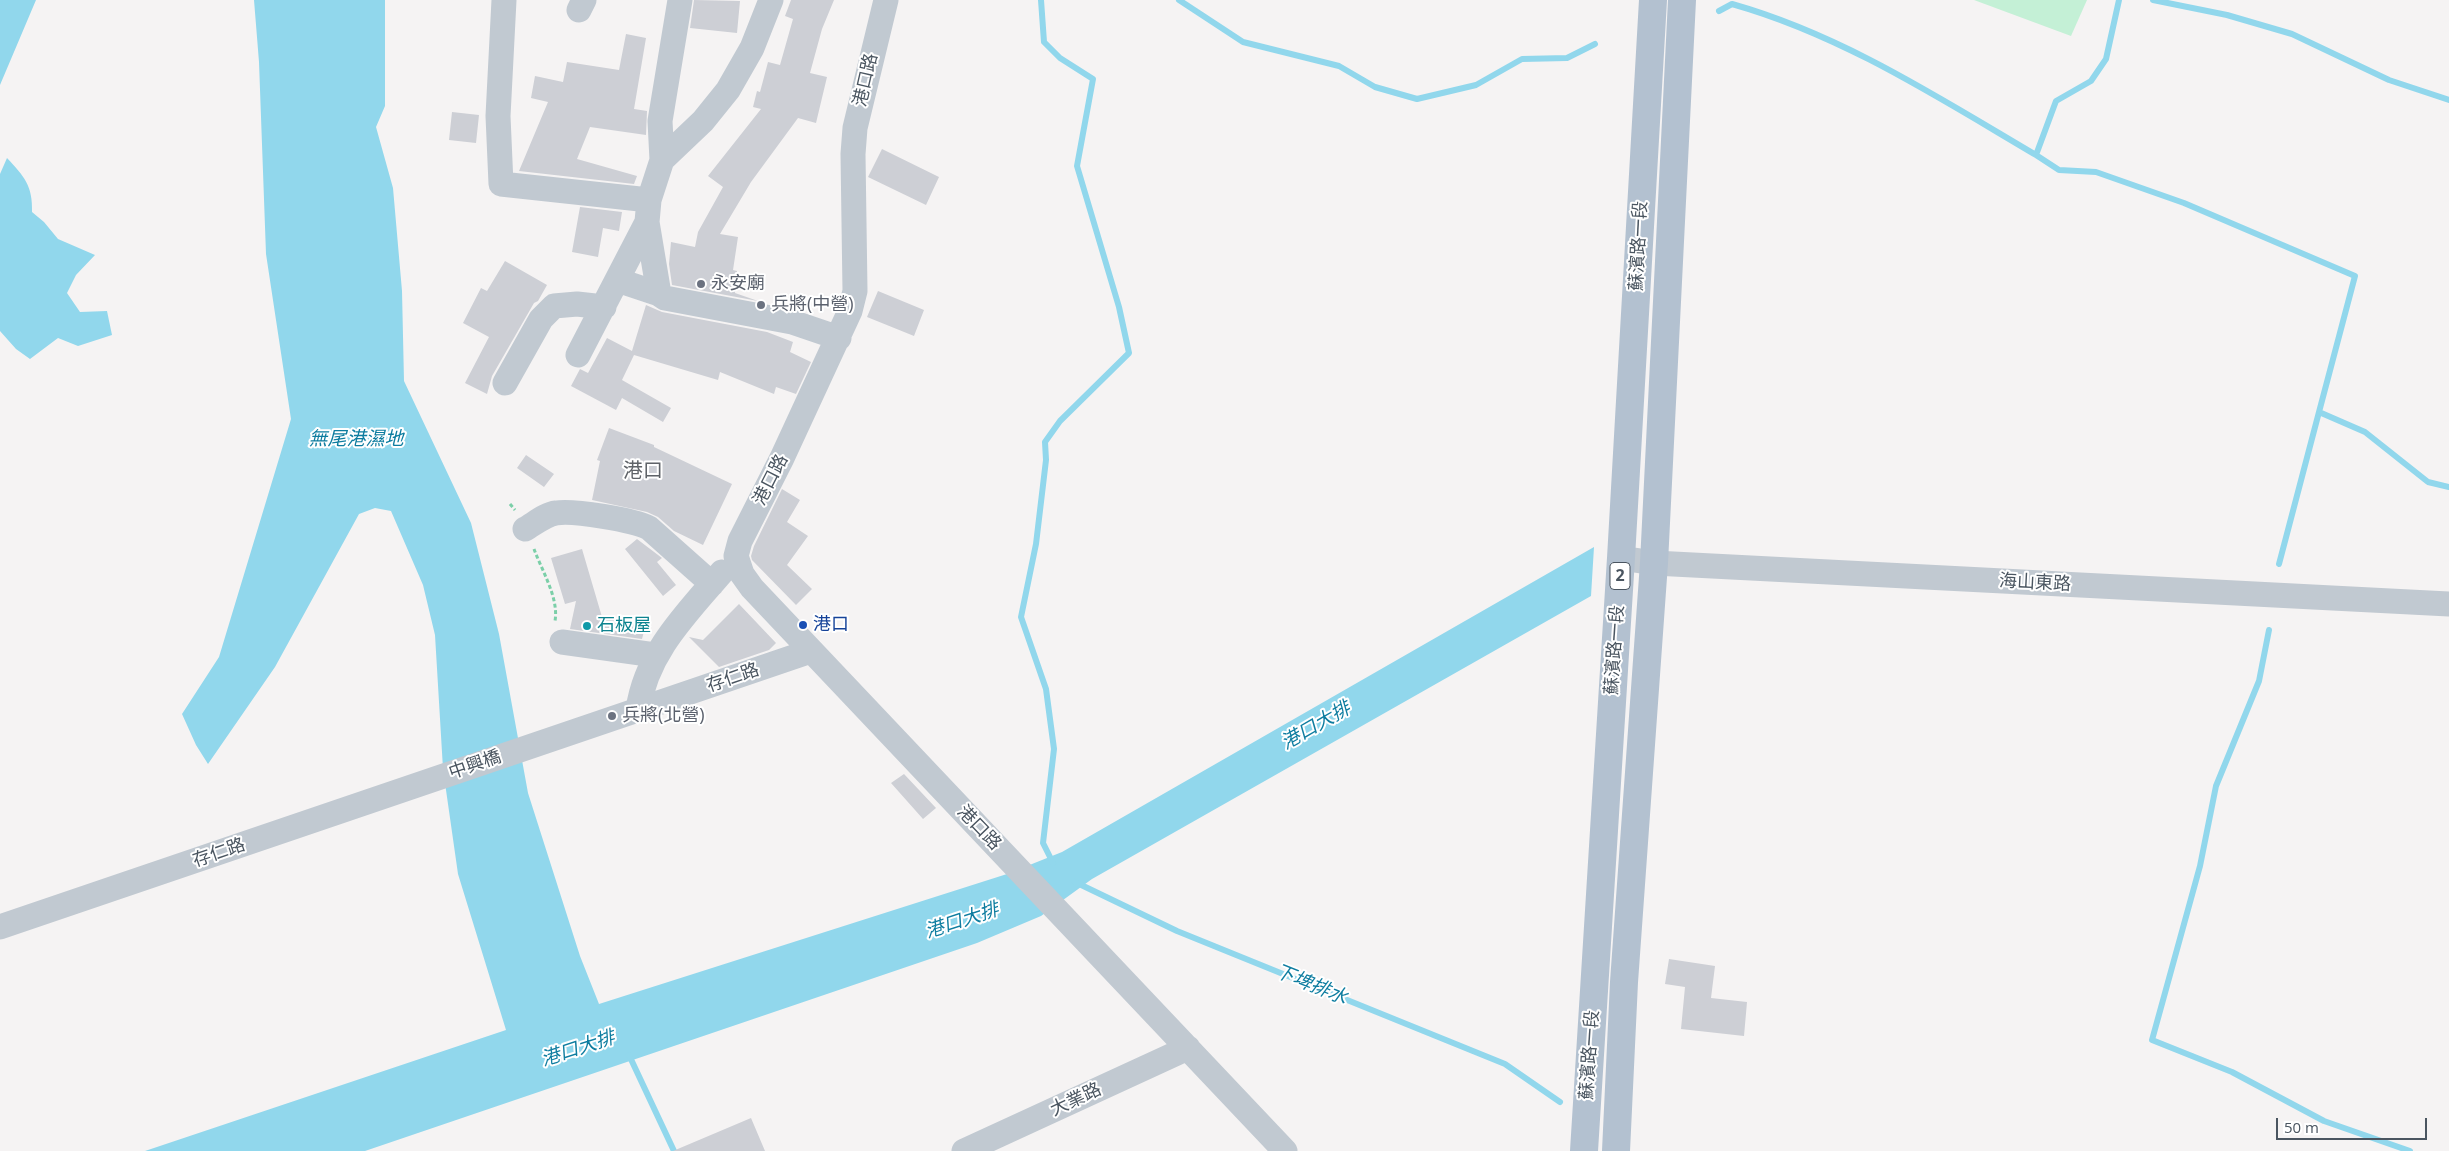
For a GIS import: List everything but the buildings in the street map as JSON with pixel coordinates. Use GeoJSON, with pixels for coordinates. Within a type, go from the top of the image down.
{"type":"FeatureCollection","features":[{"type":"Feature","properties":{"kind":"main road","name":"蘇濱路一段"},"geometry":{"type":"LineString","coordinates":[[1584,1151],[1621,558],[1652,0]]}},
{"type":"Feature","properties":{"kind":"main road","name":"蘇濱路一段"},"geometry":{"type":"LineString","coordinates":[[1616,1151],[1624,982],[1654,563],[1682,0]]}},
{"type":"Feature","properties":{"kind":"main road"},"geometry":{"type":"LineString","coordinates":[[1594,982],[1624,982]]}},
{"type":"Feature","properties":{"kind":"street"},"geometry":{"type":"LineString","coordinates":[[504,0],[498,116],[501,184],[648,211]]}},
{"type":"Feature","properties":{"kind":"street"},"geometry":{"type":"LineString","coordinates":[[578,355],[618,280],[648,211],[662,160],[660,121],[680,0]]}},
{"type":"Feature","properties":{"kind":"street"},"geometry":{"type":"LineString","coordinates":[[662,160],[703,121],[728,90],[752,48],[769,0]]}},
{"type":"Feature","properties":{"kind":"street","name":"港口路"},"geometry":{"type":"LineString","coordinates":[[886,0],[855,128],[853,154],[855,291],[850,311],[839,338],[740,541],[736,556],[742,574],[752,588],[1188,1048]]}},
{"type":"Feature","properties":{"kind":"street"},"geometry":{"type":"LineString","coordinates":[[648,211],[659,294]]}},
{"type":"Feature","properties":{"kind":"street"},"geometry":{"type":"LineString","coordinates":[[618,280],[659,294],[665,298],[792,322],[839,338]]}},
{"type":"Feature","properties":{"kind":"street"},"geometry":{"type":"LineString","coordinates":[[505,383],[541,319],[554,306],[577,304],[604,307]]}},
{"type":"Feature","properties":{"kind":"street"},"geometry":{"type":"LineString","coordinates":[[525,528],[556,513],[621,519],[642,524],[649,528],[712,584]]}},
{"type":"Feature","properties":{"kind":"street"},"geometry":{"type":"LineString","coordinates":[[639,702],[655,655],[673,629],[736,556]]}},
{"type":"Feature","properties":{"kind":"street","name":"海山東路"},"geometry":{"type":"LineString","coordinates":[[1621,558],[1654,563],[2449,604]]}},
{"type":"Feature","properties":{"kind":"street"},"geometry":{"type":"LineString","coordinates":[[562,642],[655,655]]}},
{"type":"Feature","properties":{"kind":"street","name":"存仁路"},"geometry":{"type":"LineString","coordinates":[[512,752],[639,702],[811,651]]}},
{"type":"Feature","properties":{"kind":"street","name":"中興橋"},"geometry":{"type":"LineString","coordinates":[[437,778],[512,752]]}},
{"type":"Feature","properties":{"kind":"street","name":"存仁路"},"geometry":{"type":"LineString","coordinates":[[0,927],[437,778]]}},
{"type":"Feature","properties":{"kind":"street"},"geometry":{"type":"LineString","coordinates":[[1188,1048],[1285,1151]]}},
{"type":"Feature","properties":{"kind":"street","name":"大業路"},"geometry":{"type":"LineString","coordinates":[[964,1151],[1188,1048]]}},
{"type":"Feature","properties":{"kind":"path"},"geometry":{"type":"LineString","coordinates":[[510,504],[525,528],[553,596],[557,612],[552,627],[556,637],[562,642]]}},
{"type":"Feature","properties":{"kind":"green space"},"geometry":{"type":"Polygon","coordinates":[[[1974,0],[2087,0],[2071,36],[1974,0]]]}},
{"type":"Feature","properties":{"kind":"water"},"geometry":{"type":"Polygon","coordinates":[[[0,0],[36,0],[0,85],[0,0]]]}},
{"type":"Feature","properties":{"kind":"water","name":"無尾港濕地"},"geometry":{"type":"Polygon","coordinates":[[[254,0],[385,0],[385,106],[376,127],[393,188],[402,291],[404,381],[471,523],[499,634],[528,793],[580,956],[599,1004],[1007,874],[1062,852],[1594,547],[1591,596],[1092,879],[1041,916],[977,943],[365,1151],[145,1151],[506,1030],[458,874],[443,769],[435,635],[423,585],[391,511],[375,508],[359,514],[275,667],[208,764],[196,745],[182,714],[219,657],[291,419],[266,254],[259,62],[254,0]]]}},
{"type":"Feature","properties":{"kind":"water"},"geometry":{"type":"Polygon","coordinates":[[[7,158],[18,170],[29,188],[32,212],[44,222],[58,239],[95,255],[76,275],[67,293],[80,312],[107,311],[112,335],[78,346],[58,338],[30,359],[16,349],[0,331],[0,174],[7,158]]]}},
{"type":"Feature","properties":{"kind":"waterway"},"geometry":{"type":"LineString","coordinates":[[1041,0],[1044,42],[1060,58],[1093,79],[1077,166],[1119,307],[1129,353],[1060,421],[1045,442],[1046,460],[1036,544],[1021,617],[1046,689],[1054,749],[1043,843],[1053,863]]}},
{"type":"Feature","properties":{"kind":"waterway"},"geometry":{"type":"LineString","coordinates":[[1179,0],[1243,42],[1339,66],[1375,87],[1417,99],[1476,85],[1522,59],[1567,58],[1595,44]]}},
{"type":"Feature","properties":{"kind":"waterway"},"geometry":{"type":"LineString","coordinates":[[1719,11],[1732,4],[1773,17],[1851,50],[1926,90],[2036,155],[2056,101],[2091,81],[2106,59],[2119,0]]}},
{"type":"Feature","properties":{"kind":"waterway"},"geometry":{"type":"LineString","coordinates":[[2153,0],[2227,15],[2292,34],[2389,80],[2449,100]]}},
{"type":"Feature","properties":{"kind":"waterway"},"geometry":{"type":"LineString","coordinates":[[2036,155],[2059,170],[2096,172],[2184,203],[2355,276],[2319,412],[2365,432],[2428,482],[2449,487]]}},
{"type":"Feature","properties":{"kind":"waterway"},"geometry":{"type":"LineString","coordinates":[[2279,564],[2319,412]]}},
{"type":"Feature","properties":{"kind":"waterway"},"geometry":{"type":"LineString","coordinates":[[2269,630],[2259,681],[2216,786],[2200,866],[2152,1040],[2232,1072],[2324,1121],[2410,1151]]}},
{"type":"Feature","properties":{"kind":"waterway","name":"下埤排水"},"geometry":{"type":"LineString","coordinates":[[1075,882],[1177,931],[1505,1064],[1560,1102]]}},
{"type":"Feature","properties":{"kind":"waterway"},"geometry":{"type":"LineString","coordinates":[[629,1055],[674,1151]]}},
{"type":"Feature","properties":{"kind":"place","name":"永安廟"},"geometry":{"type":"Point","coordinates":[701,284]}},
{"type":"Feature","properties":{"kind":"place","name":"兵將(中營)"},"geometry":{"type":"Point","coordinates":[761,305]}},
{"type":"Feature","properties":{"kind":"place","name":"港口"},"geometry":{"type":"Point","coordinates":[803,625]}},
{"type":"Feature","properties":{"kind":"place","name":"石板屋"},"geometry":{"type":"Point","coordinates":[587,626]}},
{"type":"Feature","properties":{"kind":"place","name":"兵將(北營)"},"geometry":{"type":"Point","coordinates":[612,716]}},
{"type":"Feature","properties":{"kind":"district","name":"港口"},"geometry":{"type":"Point","coordinates":[643,471]}},
{"type":"Feature","properties":{"kind":"water label","name":"港口大排"},"geometry":{"type":"Point","coordinates":[1316,726]}},
{"type":"Feature","properties":{"kind":"water label","name":"港口大排"},"geometry":{"type":"Point","coordinates":[962,921]}},
{"type":"Feature","properties":{"kind":"water label","name":"港口大排"},"geometry":{"type":"Point","coordinates":[578,1049]}}]}
